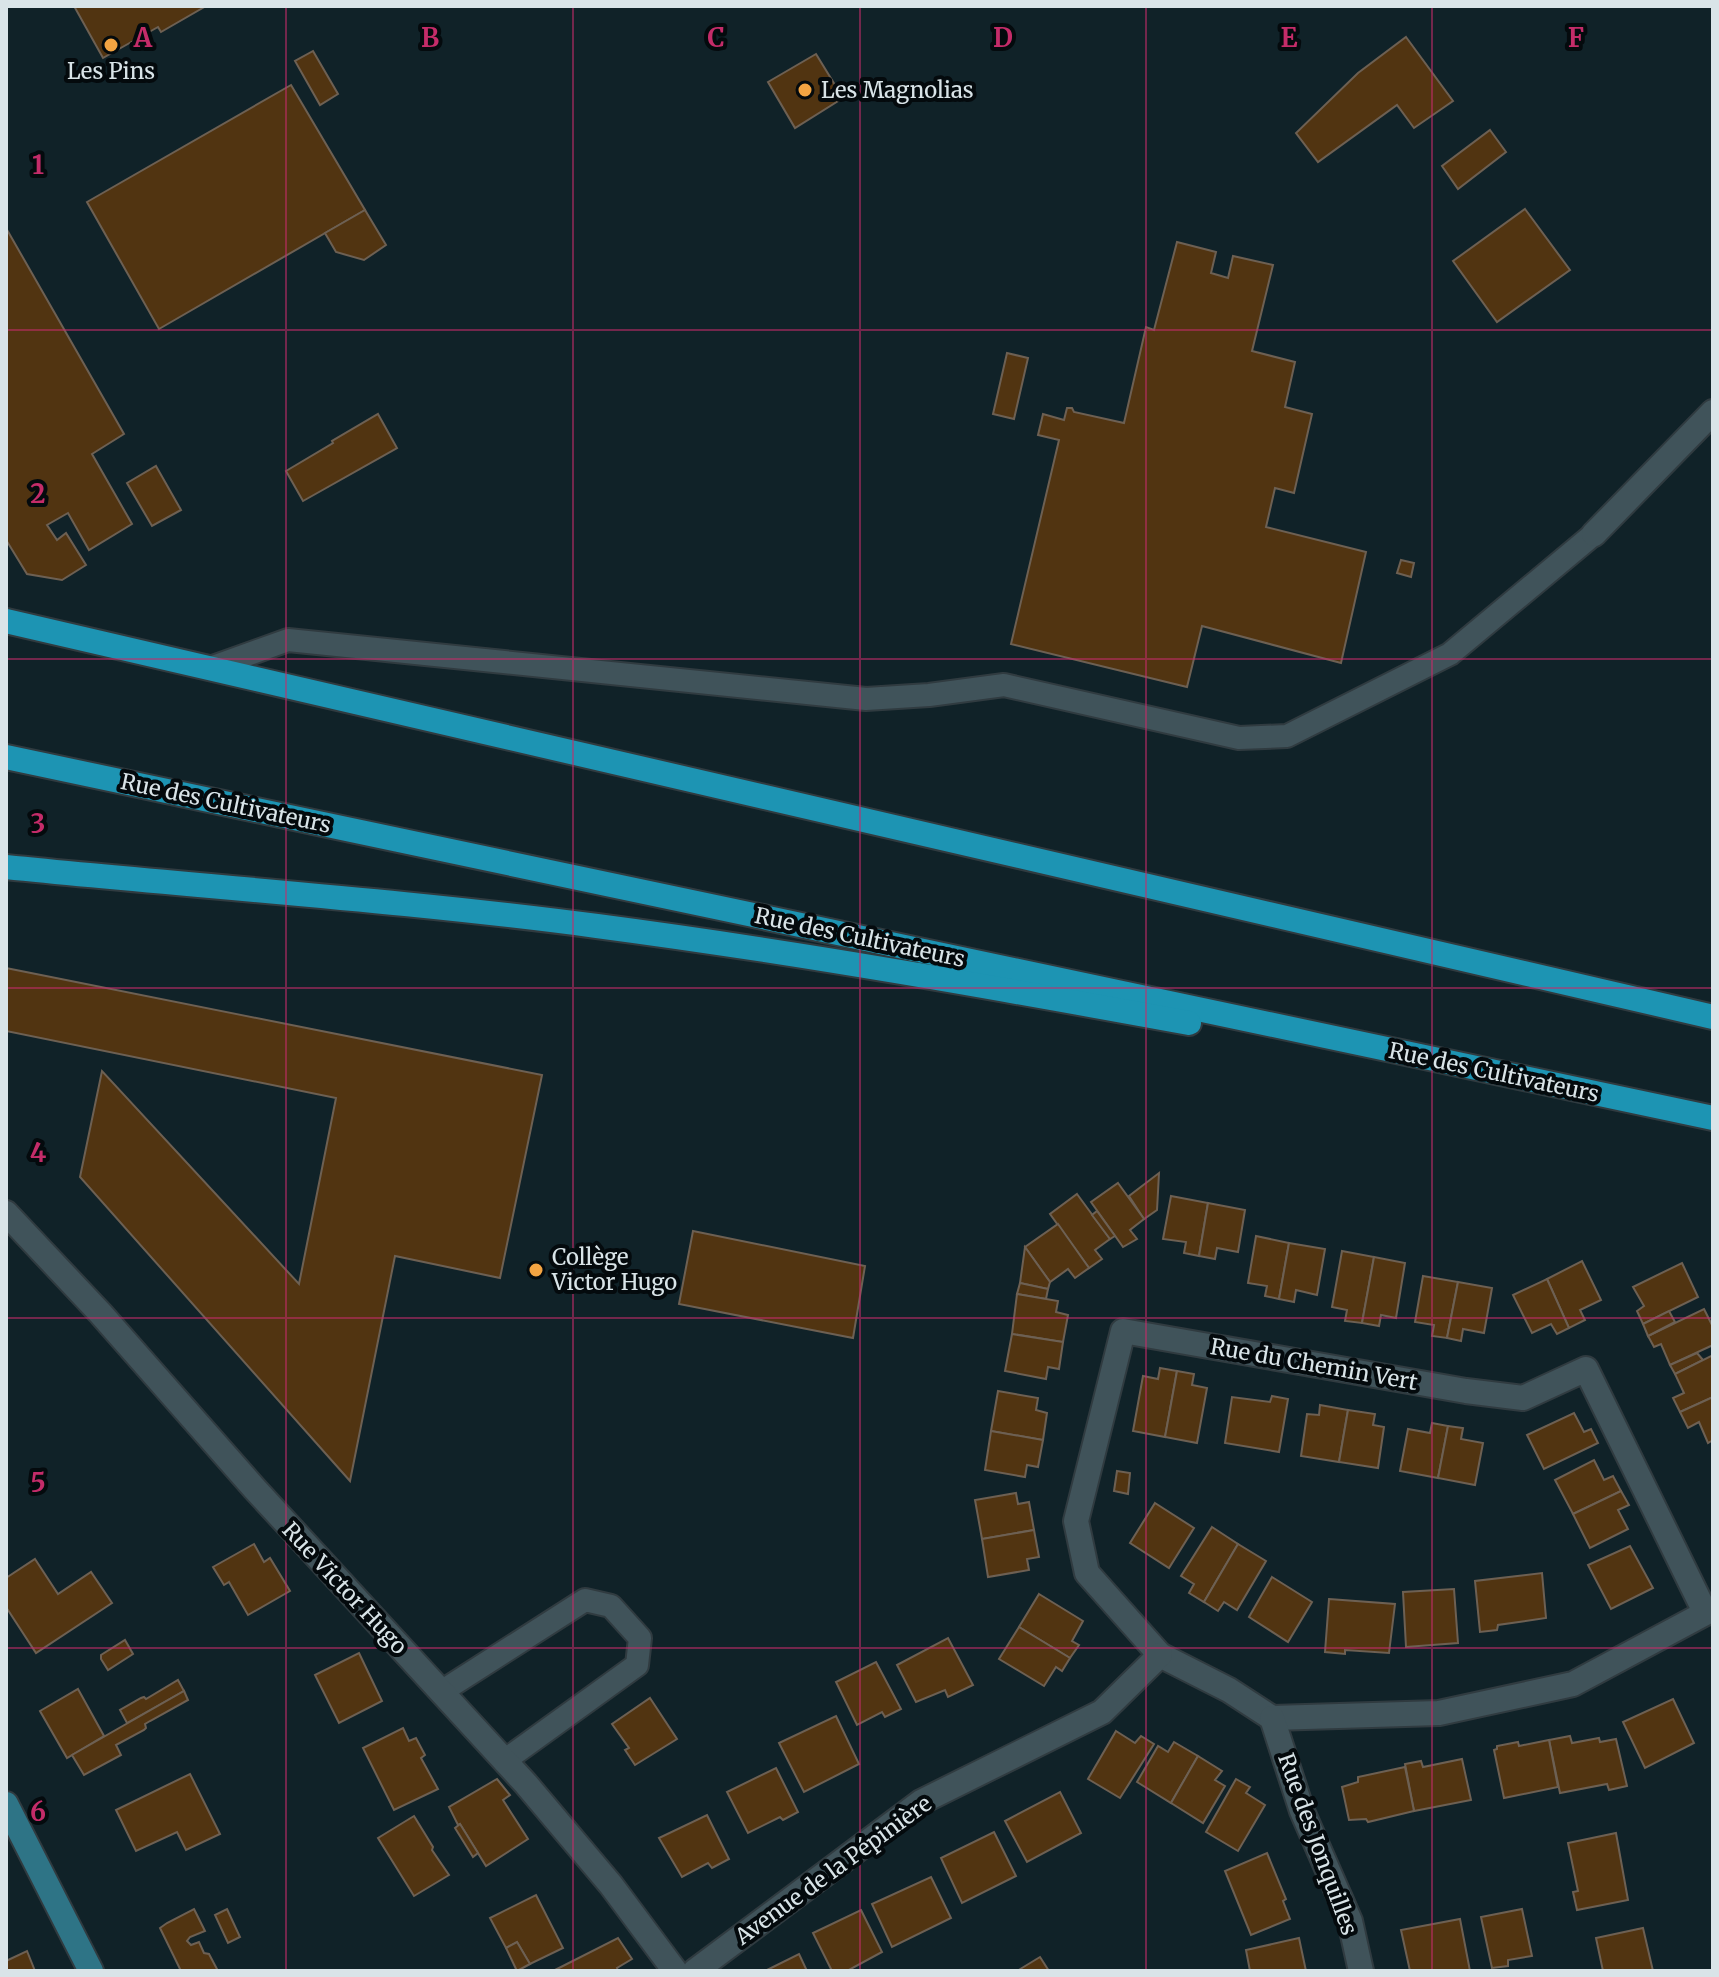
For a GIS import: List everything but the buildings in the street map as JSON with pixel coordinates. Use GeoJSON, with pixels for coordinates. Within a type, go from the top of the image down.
{"type":"FeatureCollection","features":[{"type":"Feature","properties":{"kind":"main road"},"geometry":{"type":"LineString","coordinates":[[6,621],[1713,1017]]}},
{"type":"Feature","properties":{"kind":"main road","name":"Rue des Cultivateurs"},"geometry":{"type":"LineString","coordinates":[[6,757],[1713,1119]]}},
{"type":"Feature","properties":{"kind":"main road"},"geometry":{"type":"LineString","coordinates":[[6,867],[419,906],[763,949],[945,979],[1713,1119]]}},
{"type":"Feature","properties":{"kind":"main road"},"geometry":{"type":"LineString","coordinates":[[6,1804],[91,1971]]}},
{"type":"Feature","properties":{"kind":"street"},"geometry":{"type":"LineString","coordinates":[[1594,534],[1713,412]]}},
{"type":"Feature","properties":{"kind":"street","name":"Rue Victor Hugo"},"geometry":{"type":"LineString","coordinates":[[6,1213],[504,1761],[611,1885],[675,1971]]}},
{"type":"Feature","properties":{"kind":"street","name":"Rue du Chemin Vert"},"geometry":{"type":"LineString","coordinates":[[1160,1655],[1087,1573],[1076,1521],[1123,1331],[1466,1391],[1523,1398],[1586,1369],[1709,1611]]}},
{"type":"Feature","properties":{"kind":"street"},"geometry":{"type":"LineString","coordinates":[[1160,1655],[1229,1690],[1272,1718],[1439,1713],[1573,1684],[1709,1611]]}},
{"type":"Feature","properties":{"kind":"street","name":"Avenue de la Pépinière"},"geometry":{"type":"LineString","coordinates":[[695,1971],[921,1802],[1102,1712],[1160,1655]]}},
{"type":"Feature","properties":{"kind":"street","name":"Rue des Jonquilles"},"geometry":{"type":"LineString","coordinates":[[1272,1718],[1302,1811],[1350,1921],[1361,1971]]}},
{"type":"Feature","properties":{"kind":"lane"},"geometry":{"type":"LineString","coordinates":[[210,668],[288,640],[866,699],[1004,685],[1239,738],[1287,736],[1450,654],[1594,534]]}},
{"type":"Feature","properties":{"kind":"lane"},"geometry":{"type":"LineString","coordinates":[[441,1692],[585,1600],[611,1606],[640,1638],[637,1665],[504,1761]]}},
{"type":"Feature","properties":{"kind":"place","name":"Les Pins"},"geometry":{"type":"Point","coordinates":[111,45]}},
{"type":"Feature","properties":{"kind":"place","name":"Les Magnolias"},"geometry":{"type":"Point","coordinates":[805,90]}},
{"type":"Feature","properties":{"kind":"place","name":"Collège Victor Hugo"},"geometry":{"type":"Point","coordinates":[536,1270]}}]}
